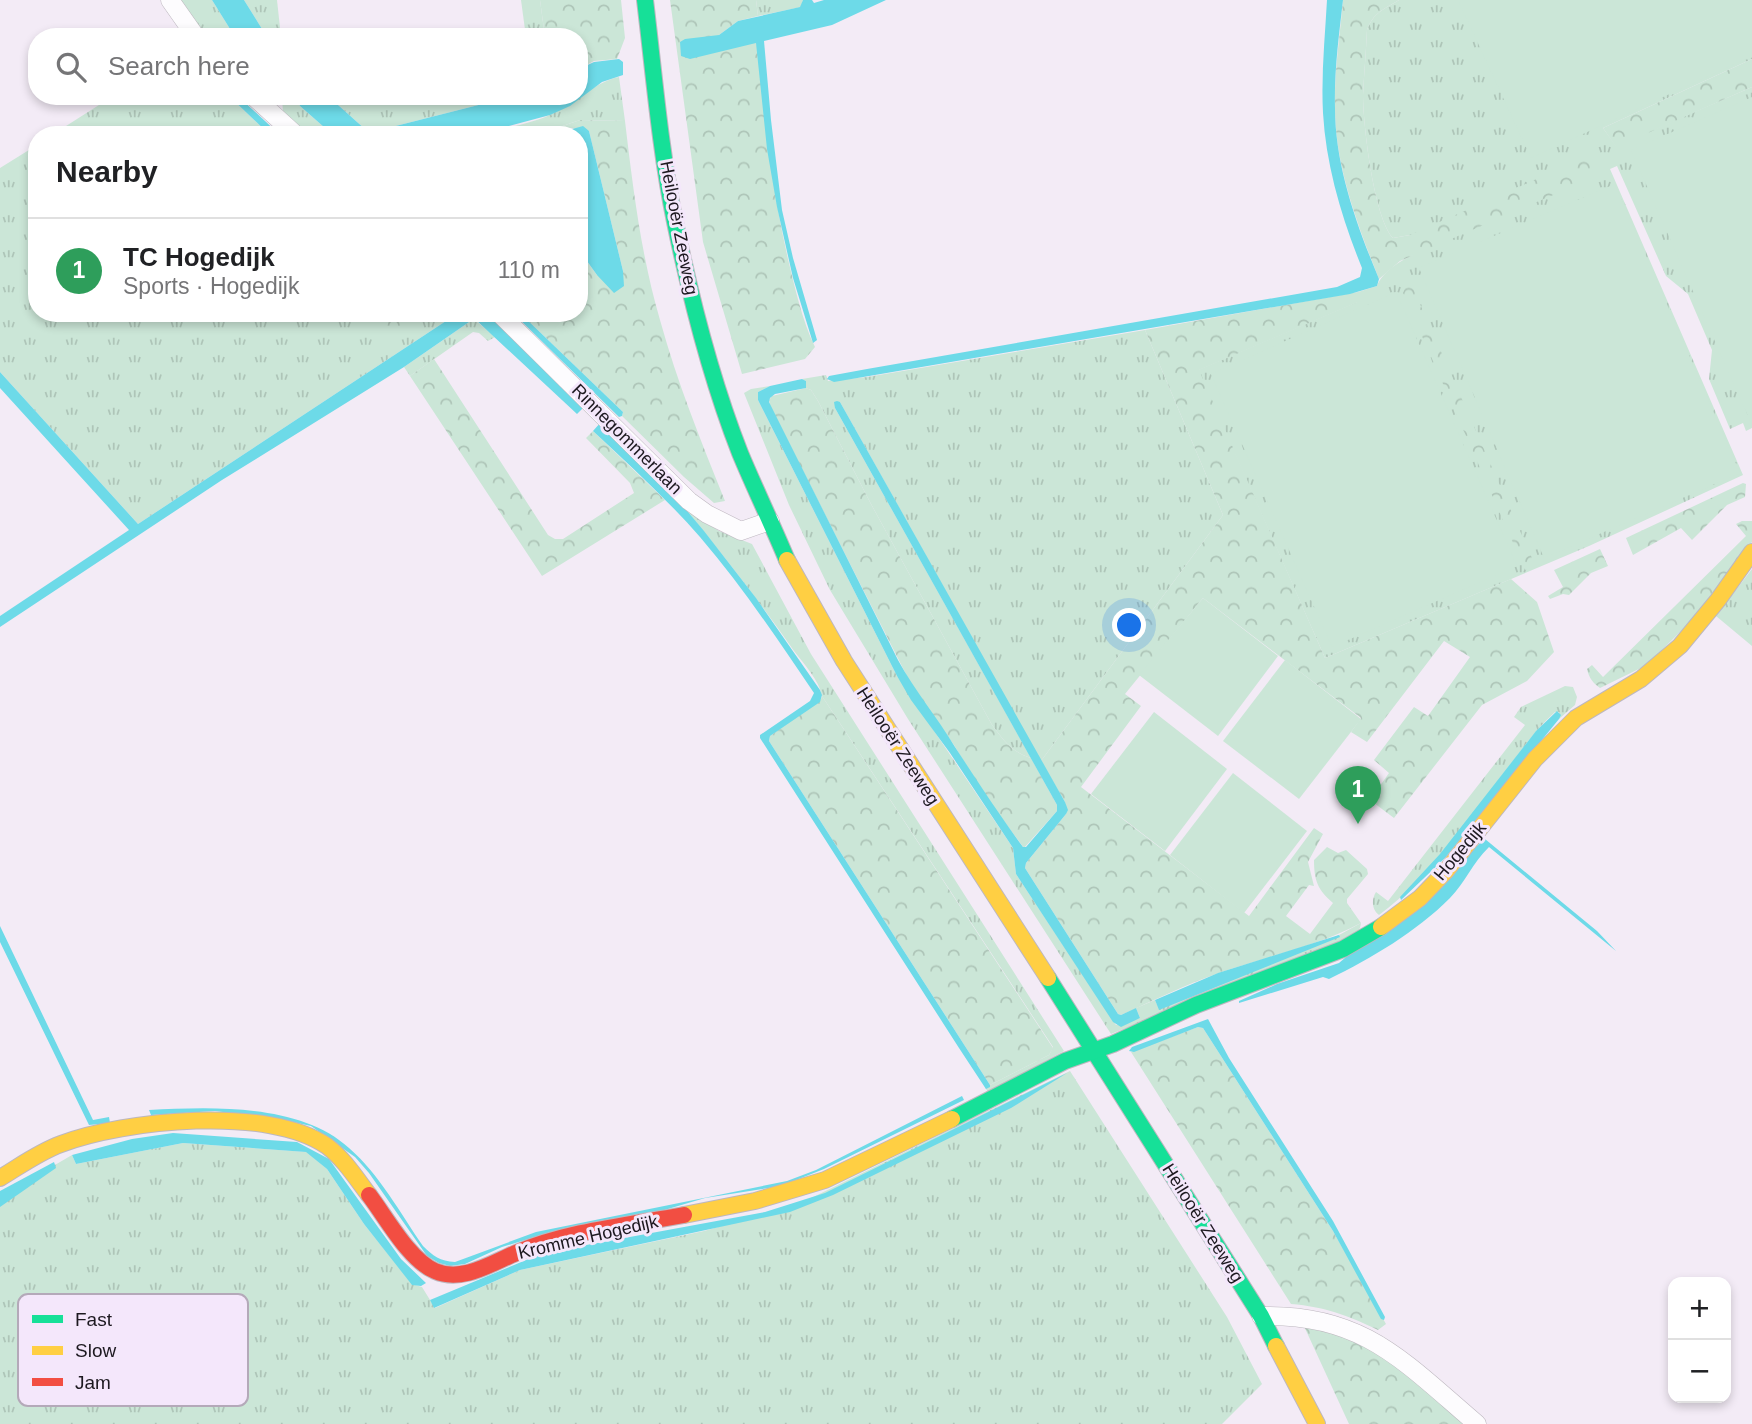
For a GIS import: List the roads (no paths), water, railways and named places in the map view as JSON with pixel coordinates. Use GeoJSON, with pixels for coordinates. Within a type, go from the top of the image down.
{"type":"FeatureCollection","features":[{"type":"Feature","properties":{"kind":"street"},"geometry":{"type":"LineString","coordinates":[[170,0],[190,28]]}},
{"type":"Feature","properties":{"kind":"street","name":"Heilooër Zeeweg"},"geometry":{"type":"LineString","coordinates":[[645,0],[663,147],[674,219],[687,278],[718,389],[740,452],[795,575],[844,662],[1094,1049],[1261,1316],[1317,1424]]}},
{"type":"Feature","properties":{"kind":"street"},"geometry":{"type":"LineString","coordinates":[[263,105],[286,126]]}},
{"type":"Feature","properties":{"kind":"street","name":"Rinnegommerlaan"},"geometry":{"type":"LineString","coordinates":[[508,322],[698,508],[725,525],[741,531],[770,521]]}},
{"type":"Feature","properties":{"kind":"street","name":"Hogedijk"},"geometry":{"type":"LineString","coordinates":[[1094,1049],[1113,1044],[1196,1005],[1343,949],[1398,915],[1420,898],[1446,871],[1520,778],[1560,733],[1595,705],[1641,679],[1680,646],[1718,600],[1752,552]]}},
{"type":"Feature","properties":{"kind":"street","name":"Kromme Hogedijk"},"geometry":{"type":"LineString","coordinates":[[0,1178],[58,1144],[135,1126],[176,1122],[223,1122],[279,1127],[309,1136],[337,1155],[418,1261],[435,1272],[453,1275],[471,1271],[537,1245],[735,1205],[825,1180],[1001,1095],[1065,1060],[1094,1049]]}},
{"type":"Feature","properties":{"kind":"street"},"geometry":{"type":"LineString","coordinates":[[1261,1316],[1305,1317],[1339,1325],[1358,1333],[1399,1358],[1477,1424]]}},
{"type":"Feature","properties":{"kind":"water"},"geometry":{"type":"Polygon","coordinates":[[[212,0],[244,0],[261,28],[229,28],[212,0]]]}},
{"type":"Feature","properties":{"kind":"water"},"geometry":{"type":"Polygon","coordinates":[[[803,0],[812,0],[814,3],[824,0],[886,0],[832,25],[764,41],[782,210],[817,340],[813,343],[793,278],[777,207],[767,149],[756,43],[690,59],[681,56],[680,42],[719,35],[738,21],[800,7],[803,0]]]}},
{"type":"Feature","properties":{"kind":"water"},"geometry":{"type":"Polygon","coordinates":[[[1327,0],[1343,0],[1335,81],[1336,130],[1343,174],[1379,279],[1377,286],[1350,294],[834,382],[827,379],[829,376],[867,369],[1337,287],[1360,277],[1362,268],[1336,192],[1325,133],[1322,85],[1327,0]]]}},
{"type":"Feature","properties":{"kind":"water"},"geometry":{"type":"Polygon","coordinates":[[[619,59],[623,62],[623,75],[602,82],[588,92],[588,65],[619,59]]]}},
{"type":"Feature","properties":{"kind":"water"},"geometry":{"type":"Polygon","coordinates":[[[238,105],[248,105],[270,126],[261,126],[238,105]]]}},
{"type":"Feature","properties":{"kind":"water"},"geometry":{"type":"Polygon","coordinates":[[[300,105],[338,105],[362,126],[323,126],[300,105]]]}},
{"type":"Feature","properties":{"kind":"water"},"geometry":{"type":"Polygon","coordinates":[[[478,105],[571,105],[550,115],[509,126],[396,126],[478,105]]]}},
{"type":"Feature","properties":{"kind":"water"},"geometry":{"type":"Polygon","coordinates":[[[588,130],[623,271],[624,286],[614,293],[588,262],[588,130]]]}},
{"type":"Feature","properties":{"kind":"water"},"geometry":{"type":"Polygon","coordinates":[[[444,322],[469,322],[404,367],[222,480],[0,627],[0,616],[129,530],[0,388],[0,372],[138,524],[444,322]]]}},
{"type":"Feature","properties":{"kind":"water"},"geometry":{"type":"Polygon","coordinates":[[[478,322],[499,322],[585,406],[577,414],[478,322]]]}},
{"type":"Feature","properties":{"kind":"water"},"geometry":{"type":"Polygon","coordinates":[[[522,322],[529,322],[623,412],[619,417],[522,322]]]}},
{"type":"Feature","properties":{"kind":"water"},"geometry":{"type":"Polygon","coordinates":[[[802,379],[806,381],[806,388],[775,394],[769,402],[898,660],[997,810],[1023,847],[1026,847],[1057,811],[1057,805],[835,408],[834,402],[837,401],[840,402],[1065,802],[1068,810],[1066,814],[1026,863],[1025,868],[1118,1014],[1136,1008],[1140,1018],[1121,1027],[1113,1022],[1016,874],[1013,848],[897,676],[758,400],[758,392],[770,386],[802,379]]]}},
{"type":"Feature","properties":{"kind":"water"},"geometry":{"type":"Polygon","coordinates":[[[601,422],[704,531],[756,598],[820,690],[820,702],[770,736],[769,741],[990,1087],[986,1089],[984,1086],[760,738],[760,735],[810,701],[814,693],[745,594],[700,537],[593,431],[601,422]]]}},
{"type":"Feature","properties":{"kind":"water"},"geometry":{"type":"Polygon","coordinates":[[[1557,711],[1561,715],[1559,719],[1445,858],[1401,900],[1400,897],[1440,854],[1536,731],[1557,711]]]}},
{"type":"Feature","properties":{"kind":"water"},"geometry":{"type":"Polygon","coordinates":[[[1485,839],[1597,931],[1616,951],[1489,847],[1450,898],[1423,922],[1393,943],[1329,979],[1323,977],[1239,1003],[1277,984],[1339,963],[1485,839]]]}},
{"type":"Feature","properties":{"kind":"water"},"geometry":{"type":"Polygon","coordinates":[[[0,926],[93,1120],[109,1117],[110,1123],[89,1125],[0,942],[0,926]]]}},
{"type":"Feature","properties":{"kind":"water"},"geometry":{"type":"Polygon","coordinates":[[[1339,935],[1340,937],[1159,1010],[1155,1000],[1218,973],[1339,935]]]}},
{"type":"Feature","properties":{"kind":"water"},"geometry":{"type":"Polygon","coordinates":[[[1208,1019],[1229,1058],[1333,1221],[1385,1317],[1384,1320],[1381,1319],[1333,1231],[1203,1028],[1198,1027],[1134,1052],[1129,1051],[1132,1047],[1208,1019]]]}},
{"type":"Feature","properties":{"kind":"water"},"geometry":{"type":"Polygon","coordinates":[[[1067,1073],[1011,1108],[833,1195],[790,1212],[520,1270],[434,1308],[430,1300],[543,1253],[765,1212],[825,1193],[1067,1073]]]}},
{"type":"Feature","properties":{"kind":"water"},"geometry":{"type":"Polygon","coordinates":[[[962,1096],[964,1100],[824,1169],[781,1186],[705,1198],[651,1214],[551,1232],[502,1247],[465,1264],[450,1266],[427,1256],[355,1157],[311,1126],[215,1111],[151,1115],[149,1110],[200,1108],[254,1111],[281,1115],[306,1123],[329,1133],[349,1148],[370,1170],[423,1246],[437,1257],[455,1262],[536,1232],[787,1181],[816,1170],[962,1096]]]}},
{"type":"Feature","properties":{"kind":"water"},"geometry":{"type":"Polygon","coordinates":[[[173,1133],[297,1142],[329,1159],[401,1259],[426,1283],[421,1286],[412,1285],[364,1224],[327,1169],[306,1152],[183,1143],[76,1164],[72,1155],[132,1139],[173,1133]]]}},
{"type":"Feature","properties":{"kind":"water"},"geometry":{"type":"Polygon","coordinates":[[[54,1162],[56,1168],[0,1207],[0,1191],[54,1162]]]}},
{"type":"Feature","properties":{"kind":"place","name":"TC Hogedijk"},"geometry":{"type":"Point","coordinates":[1358,824]}}]}
